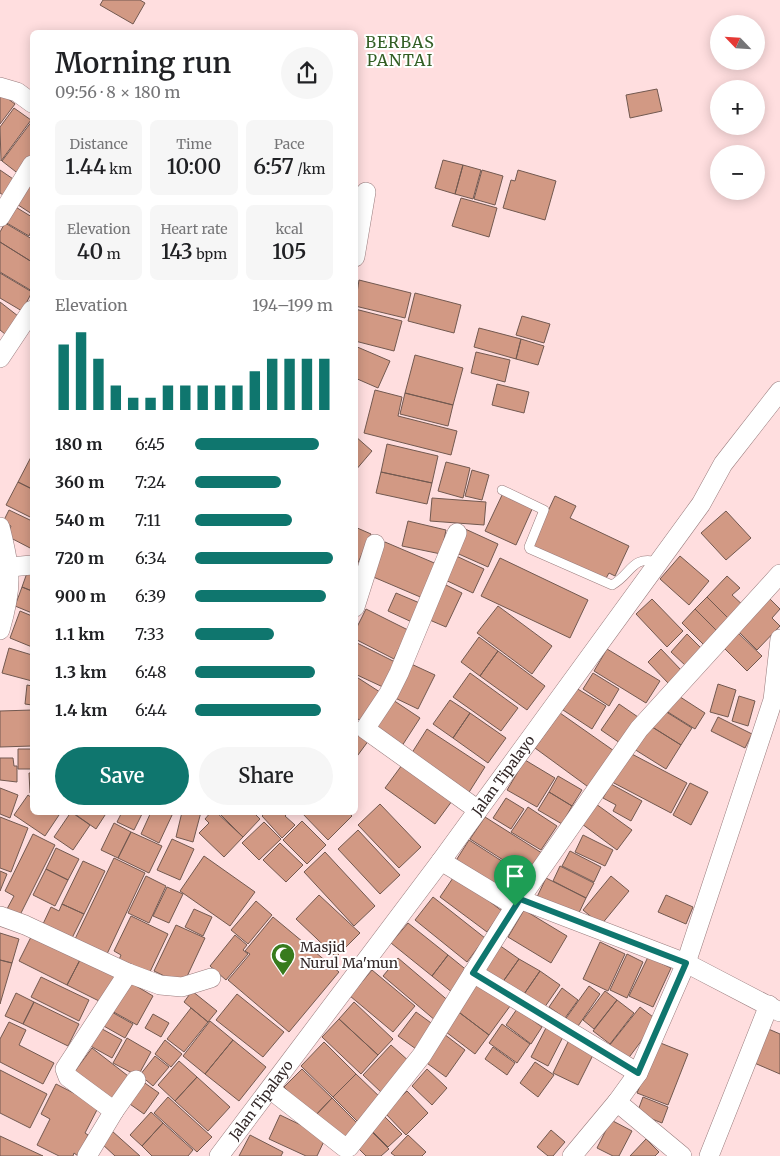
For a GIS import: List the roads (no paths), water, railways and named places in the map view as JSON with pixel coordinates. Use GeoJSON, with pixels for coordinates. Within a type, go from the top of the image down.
{"type":"FeatureCollection","features":[{"type":"Feature","properties":{"kind":"street"},"geometry":{"type":"LineString","coordinates":[[0,87],[16,92],[30,102]]}},
{"type":"Feature","properties":{"kind":"street"},"geometry":{"type":"LineString","coordinates":[[0,217],[30,168]]}},
{"type":"Feature","properties":{"kind":"street"},"geometry":{"type":"LineString","coordinates":[[358,239],[366,192]]}},
{"type":"Feature","properties":{"kind":"street"},"geometry":{"type":"LineString","coordinates":[[0,358],[30,313]]}},
{"type":"Feature","properties":{"kind":"street","name":"Jalan Tipalayo"},"geometry":{"type":"LineString","coordinates":[[219,1156],[441,861],[701,504],[723,464],[780,391]]}},
{"type":"Feature","properties":{"kind":"street"},"geometry":{"type":"LineString","coordinates":[[0,527],[10,567],[9,591],[0,630]]}},
{"type":"Feature","properties":{"kind":"street"},"geometry":{"type":"LineString","coordinates":[[457,533],[388,694],[360,726],[478,810]]}},
{"type":"Feature","properties":{"kind":"street"},"geometry":{"type":"LineString","coordinates":[[358,598],[375,544]]}},
{"type":"Feature","properties":{"kind":"street"},"geometry":{"type":"LineString","coordinates":[[10,567],[30,565]]}},
{"type":"Feature","properties":{"kind":"street"},"geometry":{"type":"LineString","coordinates":[[270,1089],[347,1148],[422,1055],[517,903],[639,729],[780,574]]}},
{"type":"Feature","properties":{"kind":"street"},"geometry":{"type":"LineString","coordinates":[[572,1156],[617,1102],[638,1073],[686,963],[773,700],[780,639]]}},
{"type":"Feature","properties":{"kind":"street"},"geometry":{"type":"LineString","coordinates":[[441,861],[517,903],[686,963],[774,1008],[709,1156]]}},
{"type":"Feature","properties":{"kind":"street"},"geometry":{"type":"LineString","coordinates":[[0,916],[25,925],[160,986],[182,987],[211,978]]}},
{"type":"Feature","properties":{"kind":"street"},"geometry":{"type":"LineString","coordinates":[[114,1111],[68,1077],[65,1070],[128,973]]}},
{"type":"Feature","properties":{"kind":"street"},"geometry":{"type":"LineString","coordinates":[[473,973],[638,1073]]}},
{"type":"Feature","properties":{"kind":"street"},"geometry":{"type":"LineString","coordinates":[[88,1156],[114,1111],[136,1080]]}},
{"type":"Feature","properties":{"kind":"street"},"geometry":{"type":"LineString","coordinates":[[617,1102],[682,1156]]}},
{"type":"Feature","properties":{"kind":"lane"},"geometry":{"type":"LineString","coordinates":[[502,490],[544,510],[529,547],[530,549],[612,585],[639,561],[647,559],[658,562]]}},
{"type":"Feature","properties":{"kind":"place","name":"Masjid Nurul Ma'mun"},"geometry":{"type":"Point","coordinates":[283,976]}},
{"type":"Feature","properties":{"kind":"district","name":"BERBAS PANTAI"},"geometry":{"type":"Point","coordinates":[400,51]}}]}
